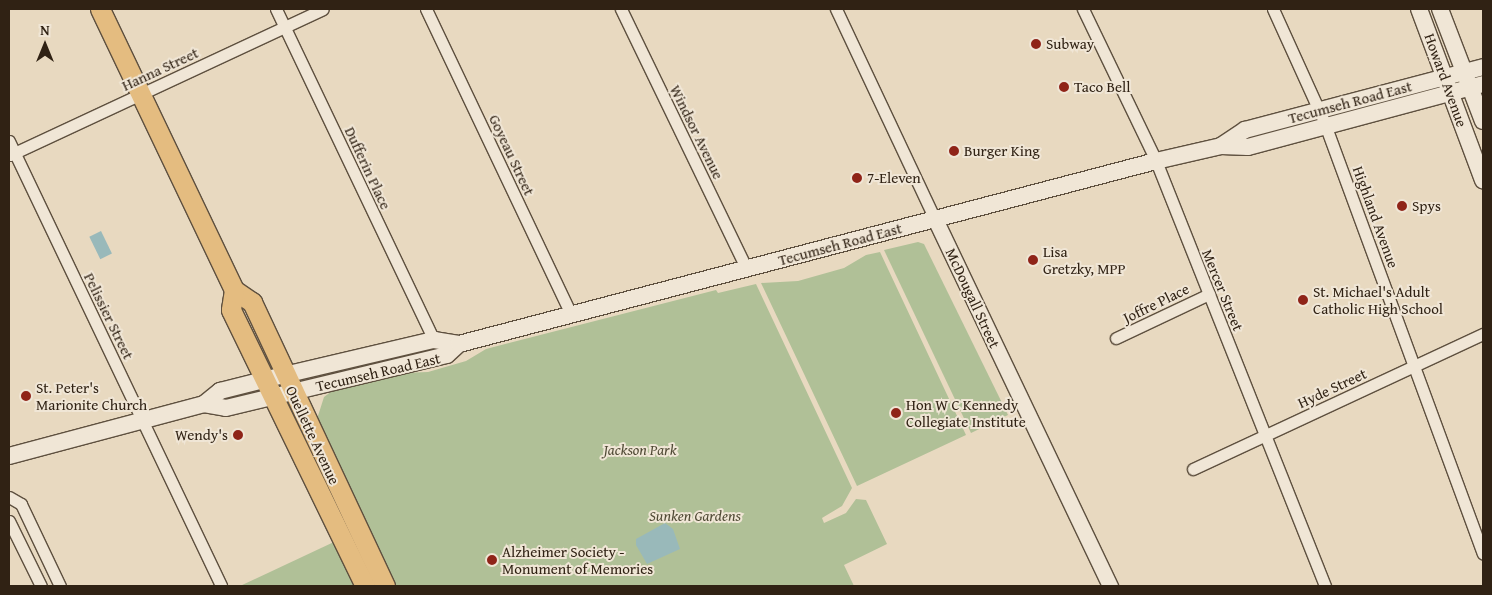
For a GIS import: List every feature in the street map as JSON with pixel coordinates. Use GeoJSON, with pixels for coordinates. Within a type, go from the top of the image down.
{"type":"FeatureCollection","features":[{"type":"Feature","properties":{"kind":"main road","name":"Ouellette Avenue"},"geometry":{"type":"LineString","coordinates":[[100,9],[234,290],[252,302],[292,392],[385,586]]}},
{"type":"Feature","properties":{"kind":"main road","name":"Howard Avenue"},"geometry":{"type":"LineString","coordinates":[[1419,9],[1483,180]]}},
{"type":"Feature","properties":{"kind":"main road","name":"Howard Avenue"},"geometry":{"type":"LineString","coordinates":[[1440,9],[1473,81],[1483,121]]}},
{"type":"Feature","properties":{"kind":"main road","name":"Tecumseh Road East"},"geometry":{"type":"LineString","coordinates":[[1220,146],[1245,130],[1320,110],[1473,81],[1483,67]]}},
{"type":"Feature","properties":{"kind":"main road","name":"Tecumseh Road East"},"geometry":{"type":"LineString","coordinates":[[204,404],[220,391],[263,380],[434,340],[459,344],[1156,161],[1220,146],[1248,146],[1326,126],[1449,85]]}},
{"type":"Feature","properties":{"kind":"main road","name":"Ouellette Avenue"},"geometry":{"type":"LineString","coordinates":[[234,290],[231,310],[271,398],[366,586]]}},
{"type":"Feature","properties":{"kind":"main road","name":"Tecumseh Road East"},"geometry":{"type":"LineString","coordinates":[[204,404],[226,408],[271,398],[447,355],[459,344]]}},
{"type":"Feature","properties":{"kind":"main road"},"geometry":{"type":"LineString","coordinates":[[9,456],[204,404]]}},
{"type":"Feature","properties":{"kind":"street","name":"Dufferin Place"},"geometry":{"type":"LineString","coordinates":[[276,9],[434,340]]}},
{"type":"Feature","properties":{"kind":"street","name":"Hanna Street"},"geometry":{"type":"LineString","coordinates":[[12,154],[323,9]]}},
{"type":"Feature","properties":{"kind":"street","name":"Goyeau Street"},"geometry":{"type":"LineString","coordinates":[[426,9],[571,315]]}},
{"type":"Feature","properties":{"kind":"street","name":"Windsor Avenue"},"geometry":{"type":"LineString","coordinates":[[621,9],[746,268]]}},
{"type":"Feature","properties":{"kind":"street","name":"McDougall Street"},"geometry":{"type":"LineString","coordinates":[[836,9],[1110,586]]}},
{"type":"Feature","properties":{"kind":"street","name":"Mercer Street"},"geometry":{"type":"LineString","coordinates":[[1083,9],[1156,161],[1325,586]]}},
{"type":"Feature","properties":{"kind":"street","name":"Highland Avenue"},"geometry":{"type":"LineString","coordinates":[[1273,9],[1320,110],[1483,553]]}},
{"type":"Feature","properties":{"kind":"street","name":"Pelissier Street"},"geometry":{"type":"LineString","coordinates":[[9,141],[12,154],[221,586]]}},
{"type":"Feature","properties":{"kind":"street","name":"Joffre Place"},"geometry":{"type":"LineString","coordinates":[[1116,338],[1209,294]]}},
{"type":"Feature","properties":{"kind":"street","name":"Hyde Street"},"geometry":{"type":"LineString","coordinates":[[1192,469],[1483,334]]}},
{"type":"Feature","properties":{"kind":"street"},"geometry":{"type":"LineString","coordinates":[[9,497],[21,504],[60,586]]}},
{"type":"Feature","properties":{"kind":"street"},"geometry":{"type":"LineString","coordinates":[[9,520],[40,586]]}},
{"type":"Feature","properties":{"kind":"green space"},"geometry":{"type":"Polygon","coordinates":[[[918,242],[924,244],[1008,415],[971,433],[884,250],[918,242]]]}},
{"type":"Feature","properties":{"kind":"green space"},"geometry":{"type":"Polygon","coordinates":[[[880,252],[966,435],[857,486],[761,283],[798,281],[844,268],[866,255],[880,252]]]}},
{"type":"Feature","properties":{"kind":"green space","name":"Jackson Park"},"geometry":{"type":"Polygon","coordinates":[[[756,284],[852,488],[842,506],[822,518],[824,523],[846,513],[856,499],[866,500],[887,544],[844,565],[854,586],[394,586],[317,419],[324,397],[332,391],[403,373],[428,372],[466,361],[486,349],[716,290],[718,293],[756,284]]]}},
{"type":"Feature","properties":{"kind":"green space"},"geometry":{"type":"Polygon","coordinates":[[[336,541],[359,586],[240,586],[336,541]]]}},
{"type":"Feature","properties":{"kind":"water"},"geometry":{"type":"Polygon","coordinates":[[[101,231],[112,253],[100,259],[89,237],[101,231]]]}},
{"type":"Feature","properties":{"kind":"water"},"geometry":{"type":"Polygon","coordinates":[[[665,523],[673,529],[680,549],[647,564],[636,545],[636,539],[665,523]]]}},
{"type":"Feature","properties":{"kind":"place","name":"Subway"},"geometry":{"type":"Point","coordinates":[1036,44]}},
{"type":"Feature","properties":{"kind":"place","name":"Taco Bell"},"geometry":{"type":"Point","coordinates":[1064,87]}},
{"type":"Feature","properties":{"kind":"place","name":"Burger King"},"geometry":{"type":"Point","coordinates":[954,151]}},
{"type":"Feature","properties":{"kind":"place","name":"7-Eleven"},"geometry":{"type":"Point","coordinates":[857,178]}},
{"type":"Feature","properties":{"kind":"place","name":"Spys"},"geometry":{"type":"Point","coordinates":[1402,206]}},
{"type":"Feature","properties":{"kind":"place","name":"Lisa Gretzky, MPP"},"geometry":{"type":"Point","coordinates":[1033,260]}},
{"type":"Feature","properties":{"kind":"place","name":"St. Michael's Adult Catholic High School"},"geometry":{"type":"Point","coordinates":[1303,300]}},
{"type":"Feature","properties":{"kind":"place","name":"St. Peter's Marionite Church"},"geometry":{"type":"Point","coordinates":[26,396]}},
{"type":"Feature","properties":{"kind":"place","name":"Hon W C Kennedy Collegiate Institute"},"geometry":{"type":"Point","coordinates":[896,413]}},
{"type":"Feature","properties":{"kind":"place","name":"Wendy's"},"geometry":{"type":"Point","coordinates":[238,435]}},
{"type":"Feature","properties":{"kind":"place","name":"Alzheimer Society - Monument of Memories"},"geometry":{"type":"Point","coordinates":[492,560]}},
{"type":"Feature","properties":{"kind":"park label","name":"Sunken Gardens"},"geometry":{"type":"Point","coordinates":[695,516]}}]}
